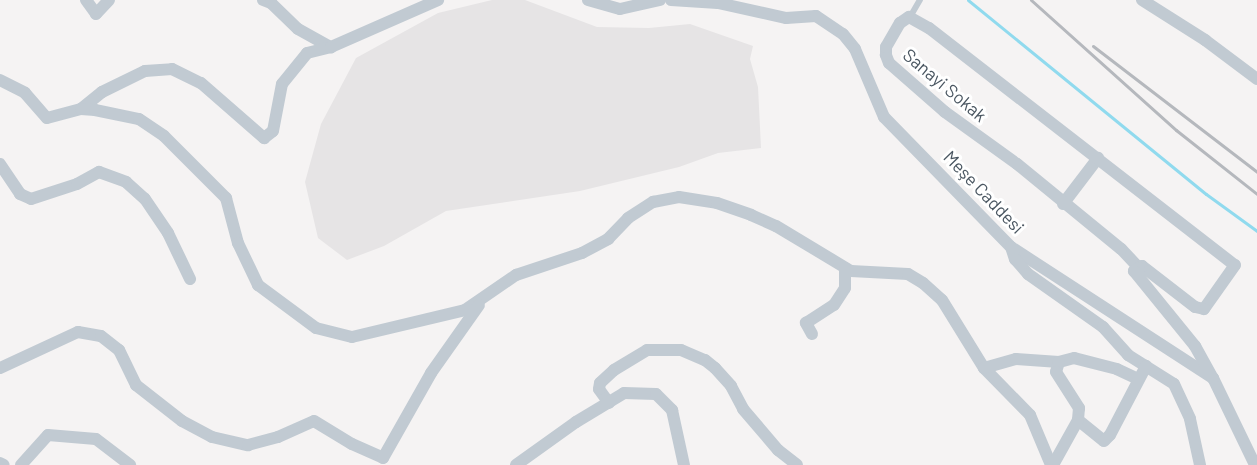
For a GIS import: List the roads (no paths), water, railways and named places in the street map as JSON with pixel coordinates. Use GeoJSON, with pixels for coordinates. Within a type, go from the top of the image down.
{"type":"FeatureCollection","features":[{"type":"Feature","properties":{"kind":"street"},"geometry":{"type":"LineString","coordinates":[[86,0],[96,14],[109,0]]}},
{"type":"Feature","properties":{"kind":"street"},"geometry":{"type":"LineString","coordinates":[[263,0],[271,3],[298,29],[331,47]]}},
{"type":"Feature","properties":{"kind":"street"},"geometry":{"type":"LineString","coordinates":[[81,110],[102,92],[145,71],[172,69],[201,83],[264,138],[273,131],[282,84],[307,54],[331,47],[438,0]]}},
{"type":"Feature","properties":{"kind":"street"},"geometry":{"type":"LineString","coordinates":[[588,0],[620,9],[660,0]]}},
{"type":"Feature","properties":{"kind":"street","name":"Meşe Caddesi"},"geometry":{"type":"LineString","coordinates":[[671,0],[718,3],[786,18],[816,16],[843,33],[855,49],[884,117],[1011,247],[1213,378]]}},
{"type":"Feature","properties":{"kind":"street"},"geometry":{"type":"LineString","coordinates":[[1142,0],[1205,40],[1257,79]]}},
{"type":"Feature","properties":{"kind":"street","name":"Sanayi Sokak"},"geometry":{"type":"LineString","coordinates":[[1138,268],[1121,249],[1017,164],[945,112],[889,63],[886,47],[900,23],[909,17],[929,28],[1235,265],[1204,309],[1195,307],[1142,266],[1134,271],[1141,283],[1195,346],[1213,378]]}},
{"type":"Feature","properties":{"kind":"street"},"geometry":{"type":"LineString","coordinates":[[0,80],[25,93],[47,118],[81,110],[96,110],[139,119],[164,136],[226,198],[238,243],[258,285],[316,328],[352,337],[465,310],[516,275],[582,252],[608,239],[628,218],[653,201],[679,197],[717,203],[767,222],[851,271],[872,274],[908,274],[923,283],[942,300],[984,368],[1030,415],[1052,465]]}},
{"type":"Feature","properties":{"kind":"street"},"geometry":{"type":"LineString","coordinates":[[1064,204],[1098,158]]}},
{"type":"Feature","properties":{"kind":"street"},"geometry":{"type":"LineString","coordinates":[[0,164],[20,194],[31,199],[77,183],[99,172],[126,182],[145,199],[168,233],[190,279]]}},
{"type":"Feature","properties":{"kind":"street"},"geometry":{"type":"LineString","coordinates":[[1011,247],[1015,259],[1028,274],[1075,305],[1103,327],[1128,355],[1174,384],[1190,419],[1200,465]]}},
{"type":"Feature","properties":{"kind":"street"},"geometry":{"type":"LineString","coordinates":[[812,334],[806,323],[834,305],[845,288],[845,268]]}},
{"type":"Feature","properties":{"kind":"street"},"geometry":{"type":"LineString","coordinates":[[0,368],[78,333],[101,336],[119,350],[136,386],[182,421],[212,437],[248,445],[278,437],[314,421],[352,444],[383,458],[431,373],[487,295]]}},
{"type":"Feature","properties":{"kind":"street"},"geometry":{"type":"LineString","coordinates":[[609,403],[599,389],[600,383],[614,370],[647,350],[681,350],[705,360],[715,368],[731,386],[743,409],[778,450],[797,465]]}},
{"type":"Feature","properties":{"kind":"street"},"geometry":{"type":"LineString","coordinates":[[984,368],[1016,359],[1059,362],[1074,358],[1097,363],[1138,379]]}},
{"type":"Feature","properties":{"kind":"street"},"geometry":{"type":"LineString","coordinates":[[1052,465],[1078,420],[1079,408],[1056,372],[1059,362]]}},
{"type":"Feature","properties":{"kind":"street"},"geometry":{"type":"LineString","coordinates":[[1078,420],[1104,441],[1110,435],[1146,366]]}},
{"type":"Feature","properties":{"kind":"street"},"geometry":{"type":"LineString","coordinates":[[1213,378],[1255,465]]}},
{"type":"Feature","properties":{"kind":"street"},"geometry":{"type":"LineString","coordinates":[[516,465],[576,422],[624,393],[656,394],[672,410],[684,465]]}},
{"type":"Feature","properties":{"kind":"street"},"geometry":{"type":"LineString","coordinates":[[21,465],[48,435],[96,439],[130,465]]}},
{"type":"Feature","properties":{"kind":"street"},"geometry":{"type":"LineString","coordinates":[[0,463],[4,465]]}},
{"type":"Feature","properties":{"kind":"lane"},"geometry":{"type":"LineString","coordinates":[[909,17],[919,1]]}},
{"type":"Feature","properties":{"kind":"waterway"},"geometry":{"type":"LineString","coordinates":[[968,0],[1206,194],[1257,231]]}},
{"type":"Feature","properties":{"kind":"railway"},"geometry":{"type":"LineString","coordinates":[[1031,0],[1176,130],[1257,194]]}},
{"type":"Feature","properties":{"kind":"railway"},"geometry":{"type":"LineString","coordinates":[[1093,46],[1257,172]]}}]}
